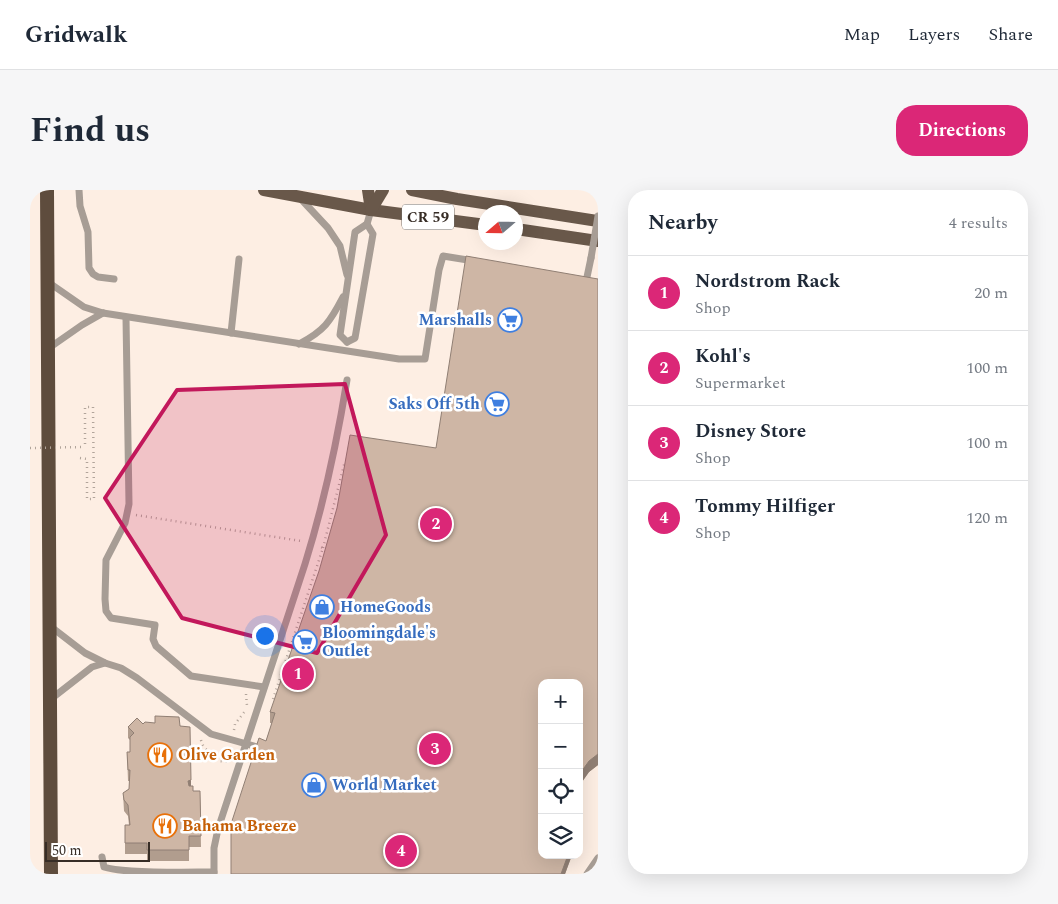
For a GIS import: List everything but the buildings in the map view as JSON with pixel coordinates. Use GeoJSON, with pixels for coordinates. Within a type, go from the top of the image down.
{"type":"FeatureCollection","features":[{"type":"Feature","properties":{"kind":"highway"},"geometry":{"type":"LineString","coordinates":[[47,190],[51,874]]}},
{"type":"Feature","properties":{"kind":"main road","name":"CR 59"},"geometry":{"type":"LineString","coordinates":[[264,190],[371,210],[478,224]]}},
{"type":"Feature","properties":{"kind":"main road"},"geometry":{"type":"LineString","coordinates":[[368,190],[371,210]]}},
{"type":"Feature","properties":{"kind":"main road"},"geometry":{"type":"LineString","coordinates":[[371,210],[383,190]]}},
{"type":"Feature","properties":{"kind":"main road","name":"CR 59"},"geometry":{"type":"LineString","coordinates":[[412,190],[598,221]]}},
{"type":"Feature","properties":{"kind":"main road"},"geometry":{"type":"LineString","coordinates":[[442,190],[457,199]]}},
{"type":"Feature","properties":{"kind":"main road"},"geometry":{"type":"LineString","coordinates":[[523,230],[598,241]]}},
{"type":"Feature","properties":{"kind":"lane"},"geometry":{"type":"LineString","coordinates":[[80,190],[80,206],[88,232],[88,268],[98,277],[114,279]]}},
{"type":"Feature","properties":{"kind":"lane"},"geometry":{"type":"LineString","coordinates":[[298,196],[328,228],[340,246],[348,279]]}},
{"type":"Feature","properties":{"kind":"lane"},"geometry":{"type":"LineString","coordinates":[[347,342],[340,335],[355,232],[366,224],[371,210]]}},
{"type":"Feature","properties":{"kind":"lane"},"geometry":{"type":"LineString","coordinates":[[578,276],[590,278],[591,258],[598,216]]}},
{"type":"Feature","properties":{"kind":"lane"},"geometry":{"type":"LineString","coordinates":[[347,342],[355,338],[373,234],[366,224]]}},
{"type":"Feature","properties":{"kind":"lane"},"geometry":{"type":"LineString","coordinates":[[47,282],[84,307],[126,318],[399,359],[425,359],[439,270],[443,256],[482,262]]}},
{"type":"Feature","properties":{"kind":"lane"},"geometry":{"type":"LineString","coordinates":[[231,333],[239,259]]}},
{"type":"Feature","properties":{"kind":"lane"},"geometry":{"type":"LineString","coordinates":[[299,344],[321,331],[335,313],[345,292]]}},
{"type":"Feature","properties":{"kind":"lane"},"geometry":{"type":"LineString","coordinates":[[48,349],[80,326],[103,313]]}},
{"type":"Feature","properties":{"kind":"lane"},"geometry":{"type":"LineString","coordinates":[[126,318],[129,504],[125,523],[106,560],[104,598],[106,611],[111,618],[155,625],[153,640],[156,646],[191,676],[264,687]]}},
{"type":"Feature","properties":{"kind":"lane"},"geometry":{"type":"LineString","coordinates":[[346,351],[347,342]]}},
{"type":"Feature","properties":{"kind":"lane"},"geometry":{"type":"LineString","coordinates":[[102,857],[104,867],[125,874],[214,873],[214,848],[218,829],[312,544],[338,438],[346,380]]}},
{"type":"Feature","properties":{"kind":"lane"},"geometry":{"type":"LineString","coordinates":[[50,626],[85,653],[105,663],[121,668],[137,678],[211,734],[267,750]]}},
{"type":"Feature","properties":{"kind":"lane"},"geometry":{"type":"LineString","coordinates":[[50,699],[92,667],[105,663]]}},
{"type":"Feature","properties":{"kind":"lane"},"geometry":{"type":"LineString","coordinates":[[587,874],[598,858]]}},
{"type":"Feature","properties":{"kind":"path"},"geometry":{"type":"LineString","coordinates":[[30,448],[85,448],[86,406],[93,407],[94,500],[87,499],[86,459],[80,458]]}},
{"type":"Feature","properties":{"kind":"path"},"geometry":{"type":"LineString","coordinates":[[272,702],[323,548],[345,461]]}},
{"type":"Feature","properties":{"kind":"path"},"geometry":{"type":"LineString","coordinates":[[126,518],[136,515],[301,540],[323,548]]}},
{"type":"Feature","properties":{"kind":"path"},"geometry":{"type":"LineString","coordinates":[[229,762],[235,724],[244,712],[247,704],[243,683]]}},
{"type":"Feature","properties":{"kind":"path"},"geometry":{"type":"LineString","coordinates":[[195,736],[201,740],[202,746],[207,752],[217,757],[219,761],[240,763]]}},
{"type":"Feature","properties":{"kind":"highlighted area"},"geometry":{"type":"Polygon","coordinates":[[[345,384],[386,535],[317,653],[182,618],[105,498],[177,390],[345,384]]]}},
{"type":"Feature","properties":{"kind":"place","name":"Marshalls"},"geometry":{"type":"Point","coordinates":[510,320]}},
{"type":"Feature","properties":{"kind":"place","name":"Saks Off 5th"},"geometry":{"type":"Point","coordinates":[497,404]}},
{"type":"Feature","properties":{"kind":"place","name":"Kohl's"},"geometry":{"type":"Point","coordinates":[436,524]}},
{"type":"Feature","properties":{"kind":"place","name":"HomeGoods"},"geometry":{"type":"Point","coordinates":[322,607]}},
{"type":"Feature","properties":{"kind":"place","name":"Bloomingdale's Outlet"},"geometry":{"type":"Point","coordinates":[305,642]}},
{"type":"Feature","properties":{"kind":"place","name":"Nordstrom Rack"},"geometry":{"type":"Point","coordinates":[298,674]}},
{"type":"Feature","properties":{"kind":"place","name":"Disney Store"},"geometry":{"type":"Point","coordinates":[435,749]}},
{"type":"Feature","properties":{"kind":"place","name":"Olive Garden"},"geometry":{"type":"Point","coordinates":[160,755]}},
{"type":"Feature","properties":{"kind":"place","name":"World Market"},"geometry":{"type":"Point","coordinates":[314,785]}},
{"type":"Feature","properties":{"kind":"place","name":"Bahama Breeze"},"geometry":{"type":"Point","coordinates":[165,826]}},
{"type":"Feature","properties":{"kind":"place","name":"Tommy Hilfiger"},"geometry":{"type":"Point","coordinates":[401,851]}}]}
